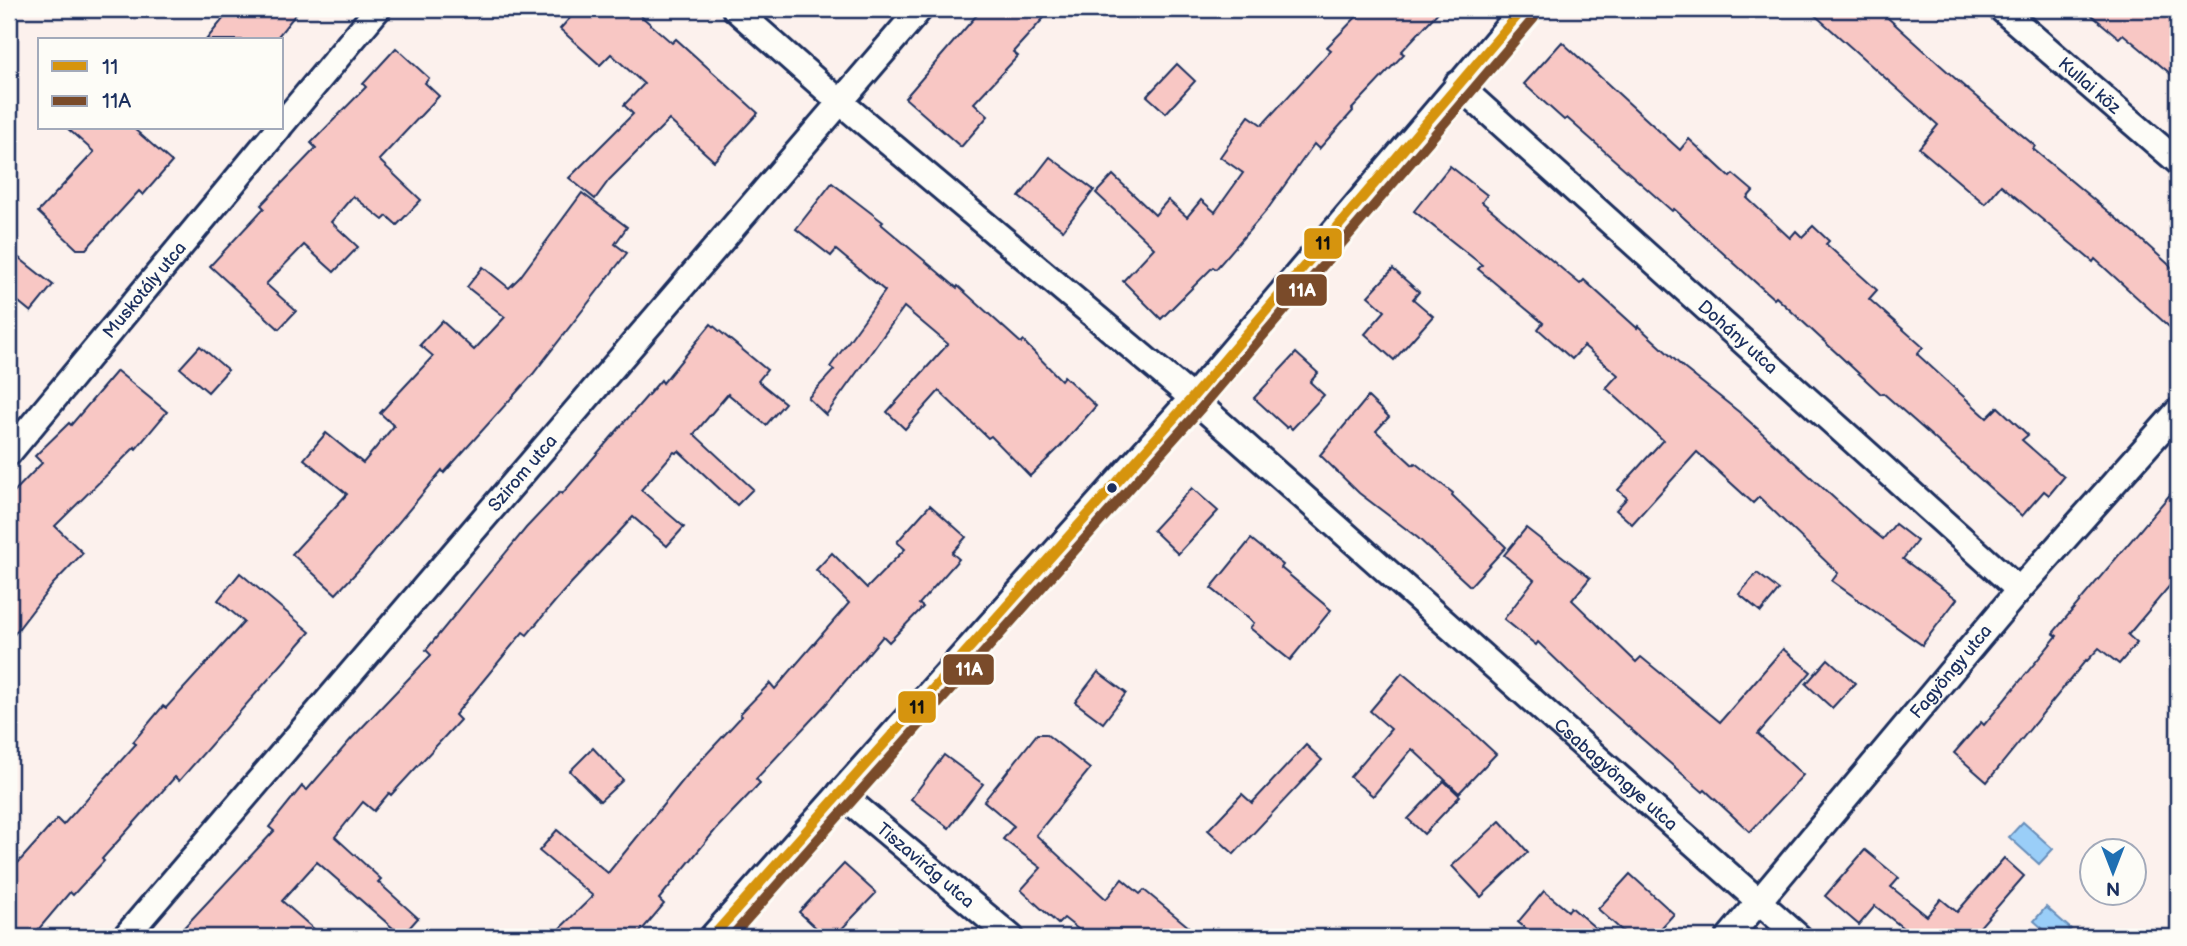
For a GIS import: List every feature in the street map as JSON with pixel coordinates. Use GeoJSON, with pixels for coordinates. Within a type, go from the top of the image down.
{"type":"FeatureCollection","features":[{"type":"Feature","properties":{"kind":"street","name":"Muskotály utca"},"geometry":{"type":"LineString","coordinates":[[284,121],[377,9]]}},
{"type":"Feature","properties":{"kind":"street","name":"Csabagyöngye utca"},"geometry":{"type":"LineString","coordinates":[[735,9],[839,102],[1192,398],[1798,937]]}},
{"type":"Feature","properties":{"kind":"street","name":"Szirom utca"},"geometry":{"type":"LineString","coordinates":[[125,937],[920,9]]}},
{"type":"Feature","properties":{"kind":"street"},"geometry":{"type":"LineString","coordinates":[[712,937],[1192,398],[1523,9]]}},
{"type":"Feature","properties":{"kind":"street","name":"Kullai köz"},"geometry":{"type":"LineString","coordinates":[[2001,9],[2178,162]]}},
{"type":"Feature","properties":{"kind":"street","name":"Dohány utca"},"geometry":{"type":"LineString","coordinates":[[1457,84],[2019,590]]}},
{"type":"Feature","properties":{"kind":"street","name":"Muskotály utca"},"geometry":{"type":"LineString","coordinates":[[9,453],[277,130]]}},
{"type":"Feature","properties":{"kind":"street","name":"Fagyöngy utca"},"geometry":{"type":"LineString","coordinates":[[1729,937],[2019,590],[2178,411]]}},
{"type":"Feature","properties":{"kind":"street","name":"Tiszavirág utca"},"geometry":{"type":"LineString","coordinates":[[840,793],[1011,937]]}},
{"type":"Feature","properties":{"kind":"water"},"geometry":{"type":"Polygon","coordinates":[[[2023,822],[2053,849],[2039,864],[2009,837],[2023,822]]]}},
{"type":"Feature","properties":{"kind":"water"},"geometry":{"type":"Polygon","coordinates":[[[2046,907],[2071,929],[2063,937],[2052,937],[2034,921],[2046,907]]]}},
{"type":"Feature","properties":{"kind":"building"},"geometry":{"type":"Polygon","coordinates":[[[231,9],[300,9],[277,38],[208,38],[231,9]]]}},
{"type":"Feature","properties":{"kind":"building"},"geometry":{"type":"Polygon","coordinates":[[[578,9],[633,9],[672,43],[676,39],[758,113],[714,161],[669,120],[609,180],[595,199],[569,178],[633,114],[624,105],[644,84],[611,54],[600,65],[560,29],[578,9]]]}},
{"type":"Feature","properties":{"kind":"building"},"geometry":{"type":"Polygon","coordinates":[[[982,9],[1052,9],[1013,52],[1018,56],[974,103],[988,116],[961,147],[905,98],[982,9]]]}},
{"type":"Feature","properties":{"kind":"building"},"geometry":{"type":"Polygon","coordinates":[[[1364,9],[1441,9],[1319,149],[1314,144],[1267,210],[1216,269],[1213,267],[1161,319],[1123,281],[1154,248],[1096,193],[1113,175],[1155,215],[1168,200],[1187,217],[1201,200],[1215,212],[1243,173],[1220,157],[1249,116],[1262,125],[1331,50],[1327,47],[1364,9]]]}},
{"type":"Feature","properties":{"kind":"building"},"geometry":{"type":"Polygon","coordinates":[[[1808,9],[1878,9],[2035,146],[2033,149],[2135,234],[2178,273],[2178,335],[2095,259],[2093,262],[2001,185],[1985,204],[1919,148],[1938,125],[1808,9]]]}},
{"type":"Feature","properties":{"kind":"building"},"geometry":{"type":"Polygon","coordinates":[[[2084,9],[2158,9],[2178,26],[2178,80],[2123,34],[2119,38],[2084,9]]]}},
{"type":"Feature","properties":{"kind":"building"},"geometry":{"type":"Polygon","coordinates":[[[1562,42],[1680,150],[1689,139],[1730,177],[1733,174],[1753,191],[1747,198],[1790,238],[1796,231],[1802,237],[1813,226],[1829,241],[1826,244],[1877,290],[1869,299],[1923,347],[1917,354],[1987,418],[1998,407],[2028,435],[2022,440],[2064,477],[2049,495],[2044,491],[2022,516],[1881,394],[1776,297],[1774,299],[1674,209],[1672,211],[1567,118],[1564,120],[1524,84],[1562,42]]]}},
{"type":"Feature","properties":{"kind":"building"},"geometry":{"type":"Polygon","coordinates":[[[396,48],[429,78],[425,83],[439,96],[379,160],[421,200],[397,225],[387,216],[383,220],[353,196],[331,222],[358,247],[334,272],[304,245],[266,284],[296,311],[279,329],[210,266],[264,208],[261,205],[316,148],[311,143],[366,87],[363,84],[396,48]]]}},
{"type":"Feature","properties":{"kind":"building"},"geometry":{"type":"Polygon","coordinates":[[[1177,64],[1195,81],[1166,113],[1147,96],[1177,64]]]}},
{"type":"Feature","properties":{"kind":"building"},"geometry":{"type":"Polygon","coordinates":[[[69,130],[135,130],[172,162],[143,195],[139,191],[86,249],[77,249],[38,212],[94,152],[69,130]]]}},
{"type":"Feature","properties":{"kind":"building"},"geometry":{"type":"Polygon","coordinates":[[[1050,157],[1094,190],[1063,230],[1019,197],[1050,157]]]}},
{"type":"Feature","properties":{"kind":"building"},"geometry":{"type":"Polygon","coordinates":[[[1450,166],[1487,195],[1482,202],[1580,284],[1584,280],[1685,369],[1739,412],[1855,517],[1883,539],[1895,524],[1917,541],[1903,559],[1957,599],[1922,645],[1832,581],[1838,573],[1759,497],[1753,503],[1697,452],[1632,524],[1616,510],[1627,498],[1618,490],[1663,440],[1606,388],[1618,375],[1584,346],[1572,359],[1538,329],[1543,323],[1478,269],[1482,265],[1414,211],[1450,166]]]}},
{"type":"Feature","properties":{"kind":"building"},"geometry":{"type":"Polygon","coordinates":[[[832,183],[883,222],[881,224],[957,288],[958,286],[1021,343],[1023,341],[1061,380],[1064,376],[1096,406],[1030,476],[991,436],[988,438],[939,391],[905,429],[887,412],[948,344],[904,307],[826,415],[808,398],[834,370],[830,367],[885,291],[836,250],[831,256],[796,229],[832,183]]]}},
{"type":"Feature","properties":{"kind":"building"},"geometry":{"type":"Polygon","coordinates":[[[582,193],[627,227],[615,244],[627,253],[533,374],[444,473],[442,470],[336,594],[292,554],[347,494],[304,459],[326,433],[363,463],[394,426],[380,413],[433,356],[420,345],[442,321],[474,350],[505,317],[467,287],[483,267],[509,288],[582,193]]]}},
{"type":"Feature","properties":{"kind":"building"},"geometry":{"type":"Polygon","coordinates":[[[9,250],[53,285],[31,312],[9,294],[9,250]]]}},
{"type":"Feature","properties":{"kind":"building"},"geometry":{"type":"Polygon","coordinates":[[[1393,269],[1419,292],[1413,299],[1433,316],[1394,360],[1365,334],[1385,311],[1368,296],[1393,269]]]}},
{"type":"Feature","properties":{"kind":"building"},"geometry":{"type":"Polygon","coordinates":[[[711,324],[767,370],[758,381],[785,403],[766,425],[728,394],[694,434],[753,489],[737,505],[679,451],[674,452],[641,490],[684,527],[667,546],[633,517],[527,635],[523,632],[455,715],[460,720],[391,795],[389,793],[374,811],[363,802],[335,837],[381,879],[378,882],[418,918],[402,936],[317,862],[282,901],[323,937],[175,937],[274,831],[269,827],[302,786],[307,790],[431,655],[426,650],[526,528],[560,492],[562,494],[661,380],[663,383],[711,324]]]}},
{"type":"Feature","properties":{"kind":"building"},"geometry":{"type":"Polygon","coordinates":[[[200,346],[228,370],[208,392],[180,368],[200,346]]]}},
{"type":"Feature","properties":{"kind":"building"},"geometry":{"type":"Polygon","coordinates":[[[1296,353],[1318,373],[1310,382],[1324,395],[1292,429],[1289,426],[1287,428],[1254,398],[1296,353]]]}},
{"type":"Feature","properties":{"kind":"building"},"geometry":{"type":"Polygon","coordinates":[[[117,371],[167,412],[136,449],[135,447],[55,526],[83,553],[53,584],[9,641],[9,497],[42,463],[35,456],[69,423],[71,425],[117,371]]]}},
{"type":"Feature","properties":{"kind":"building"},"geometry":{"type":"Polygon","coordinates":[[[1368,397],[1389,417],[1376,431],[1413,465],[1415,463],[1453,493],[1452,495],[1506,547],[1470,586],[1418,538],[1359,493],[1320,455],[1368,397]]]}},
{"type":"Feature","properties":{"kind":"building"},"geometry":{"type":"Polygon","coordinates":[[[2178,485],[2178,576],[2128,635],[2137,643],[2119,664],[2099,648],[2086,660],[1987,782],[1954,753],[1981,722],[1984,725],[2057,636],[2053,633],[2178,485]]]}},
{"type":"Feature","properties":{"kind":"building"},"geometry":{"type":"Polygon","coordinates":[[[1192,488],[1218,511],[1178,554],[1153,530],[1192,488]]]}},
{"type":"Feature","properties":{"kind":"building"},"geometry":{"type":"Polygon","coordinates":[[[930,505],[966,537],[952,553],[959,559],[919,604],[923,607],[889,642],[883,636],[826,704],[756,779],[760,783],[717,828],[659,899],[664,904],[636,937],[551,937],[593,896],[539,851],[557,830],[608,873],[689,773],[742,716],[740,714],[770,683],[775,689],[849,603],[816,570],[832,553],[867,588],[905,549],[897,542],[930,505]]]}},
{"type":"Feature","properties":{"kind":"building"},"geometry":{"type":"Polygon","coordinates":[[[1526,528],[1590,578],[1572,600],[1636,662],[1641,657],[1720,722],[1783,649],[1811,672],[1758,734],[1803,775],[1750,832],[1705,790],[1703,792],[1601,703],[1538,642],[1536,645],[1504,619],[1534,580],[1504,555],[1526,528]]]}},
{"type":"Feature","properties":{"kind":"building"},"geometry":{"type":"Polygon","coordinates":[[[1251,539],[1331,610],[1290,660],[1250,628],[1254,623],[1211,588],[1251,539]]]}},
{"type":"Feature","properties":{"kind":"building"},"geometry":{"type":"Polygon","coordinates":[[[240,573],[310,632],[179,781],[175,777],[102,859],[104,861],[73,895],[70,892],[32,937],[9,937],[9,873],[57,819],[63,825],[136,744],[133,742],[163,706],[166,708],[244,622],[218,600],[240,573]]]}},
{"type":"Feature","properties":{"kind":"building"},"geometry":{"type":"Polygon","coordinates":[[[1757,573],[1779,590],[1761,612],[1739,594],[1757,573]]]}},
{"type":"Feature","properties":{"kind":"building"},"geometry":{"type":"Polygon","coordinates":[[[1828,659],[1855,683],[1832,708],[1806,684],[1828,659]]]}},
{"type":"Feature","properties":{"kind":"building"},"geometry":{"type":"Polygon","coordinates":[[[1098,672],[1126,693],[1103,723],[1075,702],[1098,672]]]}},
{"type":"Feature","properties":{"kind":"building"},"geometry":{"type":"Polygon","coordinates":[[[1402,673],[1496,754],[1459,793],[1412,749],[1373,796],[1350,777],[1391,729],[1370,711],[1402,673]]]}},
{"type":"Feature","properties":{"kind":"building"},"geometry":{"type":"Polygon","coordinates":[[[1037,734],[1046,734],[1090,769],[1036,835],[1106,899],[1122,879],[1140,894],[1144,890],[1201,937],[1088,937],[1064,918],[1058,924],[1021,890],[1041,868],[1003,839],[1014,826],[984,801],[1037,734]]]}},
{"type":"Feature","properties":{"kind":"building"},"geometry":{"type":"Polygon","coordinates":[[[1306,745],[1322,760],[1234,854],[1208,830],[1242,794],[1252,803],[1306,745]]]}},
{"type":"Feature","properties":{"kind":"building"},"geometry":{"type":"Polygon","coordinates":[[[593,748],[623,780],[600,801],[570,771],[593,748]]]}},
{"type":"Feature","properties":{"kind":"building"},"geometry":{"type":"Polygon","coordinates":[[[944,755],[983,784],[949,828],[911,799],[944,755]]]}},
{"type":"Feature","properties":{"kind":"building"},"geometry":{"type":"Polygon","coordinates":[[[1444,781],[1460,796],[1424,834],[1408,819],[1444,781]]]}},
{"type":"Feature","properties":{"kind":"building"},"geometry":{"type":"Polygon","coordinates":[[[1500,821],[1528,852],[1481,897],[1452,866],[1500,821]]]}},
{"type":"Feature","properties":{"kind":"building"},"geometry":{"type":"Polygon","coordinates":[[[1865,850],[1899,878],[1891,887],[1927,916],[1941,899],[1957,912],[2004,858],[2024,876],[1978,929],[1989,937],[1910,937],[1912,935],[1875,906],[1859,925],[1825,896],[1865,850]]]}},
{"type":"Feature","properties":{"kind":"building"},"geometry":{"type":"Polygon","coordinates":[[[844,864],[876,893],[834,937],[826,937],[799,912],[844,864]]]}},
{"type":"Feature","properties":{"kind":"building"},"geometry":{"type":"Polygon","coordinates":[[[1630,874],[1674,914],[1653,937],[1629,937],[1598,909],[1630,874]]]}},
{"type":"Feature","properties":{"kind":"building"},"geometry":{"type":"Polygon","coordinates":[[[1544,891],[1568,911],[1571,907],[1606,937],[1536,937],[1518,922],[1544,891]]]}},
{"type":"Feature","properties":{"kind":"transit line","name":"11"},"geometry":{"type":"LineString","coordinates":[[712,937],[1192,398],[1523,9]]}},
{"type":"Feature","properties":{"kind":"transit line","name":"11A"},"geometry":{"type":"LineString","coordinates":[[731,937],[1202,407],[1534,18]]}}]}
